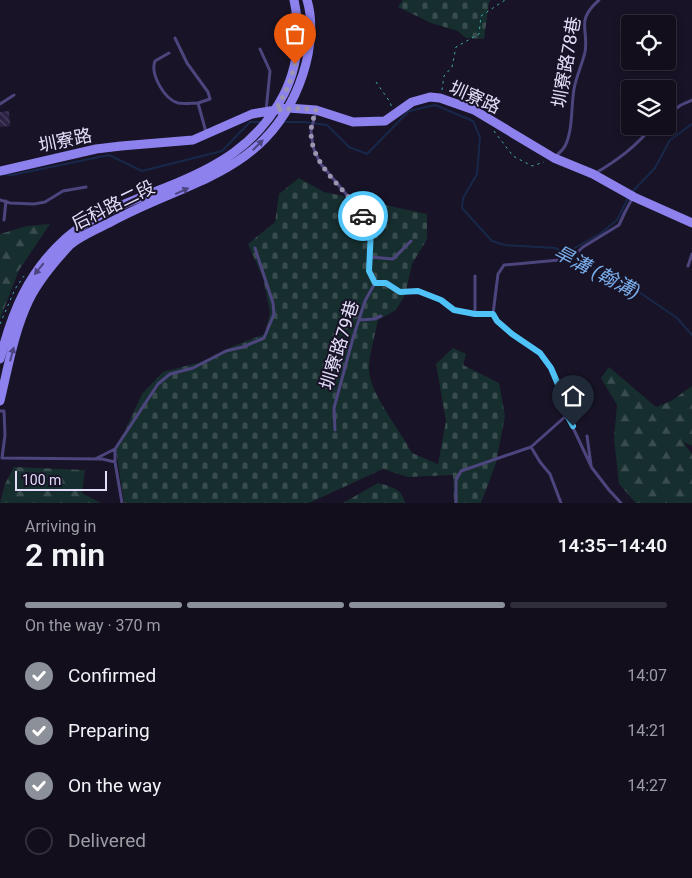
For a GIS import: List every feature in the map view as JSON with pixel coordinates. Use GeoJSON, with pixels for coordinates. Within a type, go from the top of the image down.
{"type":"FeatureCollection","features":[{"type":"Feature","properties":{"kind":"street"},"geometry":{"type":"LineString","coordinates":[[217,169],[248,142],[289,85],[299,44],[298,19],[294,0]]}},
{"type":"Feature","properties":{"kind":"street"},"geometry":{"type":"LineString","coordinates":[[217,169],[254,150],[273,131],[288,108],[304,73],[308,51],[310,28],[307,0]]}},
{"type":"Feature","properties":{"kind":"street","name":"圳寮路"},"geometry":{"type":"LineString","coordinates":[[0,172],[96,149],[193,140],[252,114],[288,108],[316,110],[353,122],[385,121],[412,102],[423,98],[440,98],[474,110],[554,158],[593,174],[634,197],[692,223]]}},
{"type":"Feature","properties":{"kind":"street","name":"后科路二段"},"geometry":{"type":"LineString","coordinates":[[0,359],[12,315],[24,290],[37,270],[66,238],[113,208],[217,169]]}},
{"type":"Feature","properties":{"kind":"street","name":"后科路二段"},"geometry":{"type":"LineString","coordinates":[[0,401],[22,318],[30,299],[45,274],[72,244],[118,218],[217,169]]}},
{"type":"Feature","properties":{"kind":"lane","name":"圳寮路78巷"},"geometry":{"type":"LineString","coordinates":[[554,158],[565,147],[570,127],[574,87],[585,52],[583,26],[588,12],[599,0]]}},
{"type":"Feature","properties":{"kind":"lane"},"geometry":{"type":"LineString","coordinates":[[169,53],[155,60],[153,66],[159,86],[165,94],[177,102],[198,103],[210,98],[208,92],[187,63],[175,38]]}},
{"type":"Feature","properties":{"kind":"lane"},"geometry":{"type":"LineString","coordinates":[[260,49],[270,71],[271,111]]}},
{"type":"Feature","properties":{"kind":"lane"},"geometry":{"type":"LineString","coordinates":[[0,104],[14,95]]}},
{"type":"Feature","properties":{"kind":"lane"},"geometry":{"type":"LineString","coordinates":[[676,108],[692,100]]}},
{"type":"Feature","properties":{"kind":"lane"},"geometry":{"type":"LineString","coordinates":[[198,103],[207,135]]}},
{"type":"Feature","properties":{"kind":"lane","name":"圳寮路79巷"},"geometry":{"type":"LineString","coordinates":[[316,110],[311,131],[313,147],[320,163],[362,213],[371,229],[369,271],[375,283],[364,301],[334,408],[335,430]]}},
{"type":"Feature","properties":{"kind":"lane"},"geometry":{"type":"LineString","coordinates":[[593,174],[610,165],[635,146],[645,135]]}},
{"type":"Feature","properties":{"kind":"lane"},"geometry":{"type":"LineString","coordinates":[[0,200],[34,204],[45,202],[63,191],[86,188]]}},
{"type":"Feature","properties":{"kind":"lane"},"geometry":{"type":"LineString","coordinates":[[622,503],[592,468],[567,415],[566,403],[556,376],[546,360],[540,353],[497,321],[493,314],[498,274],[504,265],[570,259],[583,247],[620,225],[634,197]]}},
{"type":"Feature","properties":{"kind":"lane"},"geometry":{"type":"LineString","coordinates":[[4,220],[6,201]]}},
{"type":"Feature","properties":{"kind":"lane"},"geometry":{"type":"LineString","coordinates":[[371,256],[392,259],[411,241]]}},
{"type":"Feature","properties":{"kind":"lane"},"geometry":{"type":"LineString","coordinates":[[94,459],[114,449],[158,384],[170,374],[193,368],[226,351],[243,347],[264,338],[274,314],[270,293],[255,248]]}},
{"type":"Feature","properties":{"kind":"lane"},"geometry":{"type":"LineString","coordinates":[[688,266],[692,254]]}},
{"type":"Feature","properties":{"kind":"lane"},"geometry":{"type":"LineString","coordinates":[[475,276],[475,314]]}},
{"type":"Feature","properties":{"kind":"lane"},"geometry":{"type":"LineString","coordinates":[[375,283],[386,283],[400,292],[418,291],[441,300],[454,310],[475,314],[493,314]]}},
{"type":"Feature","properties":{"kind":"lane"},"geometry":{"type":"LineString","coordinates":[[359,320],[374,319],[380,316]]}},
{"type":"Feature","properties":{"kind":"lane"},"geometry":{"type":"LineString","coordinates":[[0,411],[4,411],[5,435],[2,458],[102,459],[115,462]]}},
{"type":"Feature","properties":{"kind":"lane"},"geometry":{"type":"LineString","coordinates":[[456,503],[456,480],[461,471],[531,447],[567,415]]}},
{"type":"Feature","properties":{"kind":"lane"},"geometry":{"type":"LineString","coordinates":[[587,436],[592,468]]}},
{"type":"Feature","properties":{"kind":"lane"},"geometry":{"type":"LineString","coordinates":[[531,447],[550,474],[561,503]]}},
{"type":"Feature","properties":{"kind":"lane"},"geometry":{"type":"LineString","coordinates":[[114,449],[122,503]]}},
{"type":"Feature","properties":{"kind":"path"},"geometry":{"type":"LineString","coordinates":[[440,98],[444,76],[452,67],[456,47],[479,34],[481,16],[506,0]]}},
{"type":"Feature","properties":{"kind":"path"},"geometry":{"type":"LineString","coordinates":[[376,82],[390,102],[393,116]]}},
{"type":"Feature","properties":{"kind":"path"},"geometry":{"type":"LineString","coordinates":[[493,130],[512,156],[525,163],[532,166],[554,158]]}},
{"type":"Feature","properties":{"kind":"path"},"geometry":{"type":"LineString","coordinates":[[0,324],[15,289],[25,275]]}},
{"type":"Feature","properties":{"kind":"green space"},"geometry":{"type":"Polygon","coordinates":[[[403,0],[491,0],[489,2],[484,39],[466,38],[458,31],[431,23],[398,7],[403,0]]]}},
{"type":"Feature","properties":{"kind":"green space"},"geometry":{"type":"Polygon","coordinates":[[[299,178],[324,192],[427,214],[427,239],[412,264],[405,295],[396,310],[378,320],[371,349],[370,376],[379,399],[412,453],[438,464],[446,421],[436,364],[453,348],[466,354],[463,365],[499,383],[505,416],[496,463],[481,503],[454,503],[453,475],[408,477],[383,469],[309,503],[124,503],[116,450],[142,394],[163,372],[201,362],[231,347],[265,334],[270,312],[263,278],[248,244],[275,222],[279,194],[299,178]]]}},
{"type":"Feature","properties":{"kind":"green space"},"geometry":{"type":"Polygon","coordinates":[[[50,224],[19,270],[0,319],[0,234],[27,226],[50,224]]]}},
{"type":"Feature","properties":{"kind":"green space"},"geometry":{"type":"Polygon","coordinates":[[[609,367],[656,407],[671,401],[692,386],[692,446],[683,442],[692,454],[692,503],[636,503],[619,484],[614,438],[617,405],[601,378],[609,367]]]}},
{"type":"Feature","properties":{"kind":"green space"},"geometry":{"type":"Polygon","coordinates":[[[14,467],[85,470],[82,493],[101,503],[0,503],[5,484],[14,467]]]}},
{"type":"Feature","properties":{"kind":"green space"},"geometry":{"type":"Polygon","coordinates":[[[378,483],[399,491],[405,503],[343,503],[378,483]]]}},
{"type":"Feature","properties":{"kind":"building"},"geometry":{"type":"Polygon","coordinates":[[[9,111],[10,126],[0,127],[0,112],[9,111]]]}},
{"type":"Feature","properties":{"kind":"waterway","name":"旱溝 (翰溝)"},"geometry":{"type":"LineString","coordinates":[[283,122],[327,125],[349,147],[367,154],[409,111],[435,105],[473,121],[480,137],[477,174],[463,198],[462,208],[492,241],[505,245],[555,248],[639,292],[677,318],[692,335]]}},
{"type":"Feature","properties":{"kind":"waterway","name":"旱溝 (翰溝)"},"geometry":{"type":"LineString","coordinates":[[4,174],[12,175],[109,155],[142,171],[222,151],[250,122],[261,122]]}},
{"type":"Feature","properties":{"kind":"waterway"},"geometry":{"type":"LineString","coordinates":[[632,192],[655,168],[670,140],[692,124]]}},
{"type":"Feature","properties":{"kind":"waterway"},"geometry":{"type":"LineString","coordinates":[[566,253],[601,233],[617,220],[629,196]]}},
{"type":"Feature","properties":{"kind":"way so far"},"geometry":{"type":"LineString","coordinates":[[295,64],[289,85],[276,110],[288,108],[316,110],[311,131],[313,147],[320,163],[363,216]]}},
{"type":"Feature","properties":{"kind":"route"},"geometry":{"type":"LineString","coordinates":[[363,216],[371,229],[369,271],[375,283],[386,283],[400,292],[418,291],[441,300],[454,310],[475,314],[493,314],[497,321],[512,334],[540,353],[551,368],[556,376],[566,403],[567,415],[573,426]]}}]}
